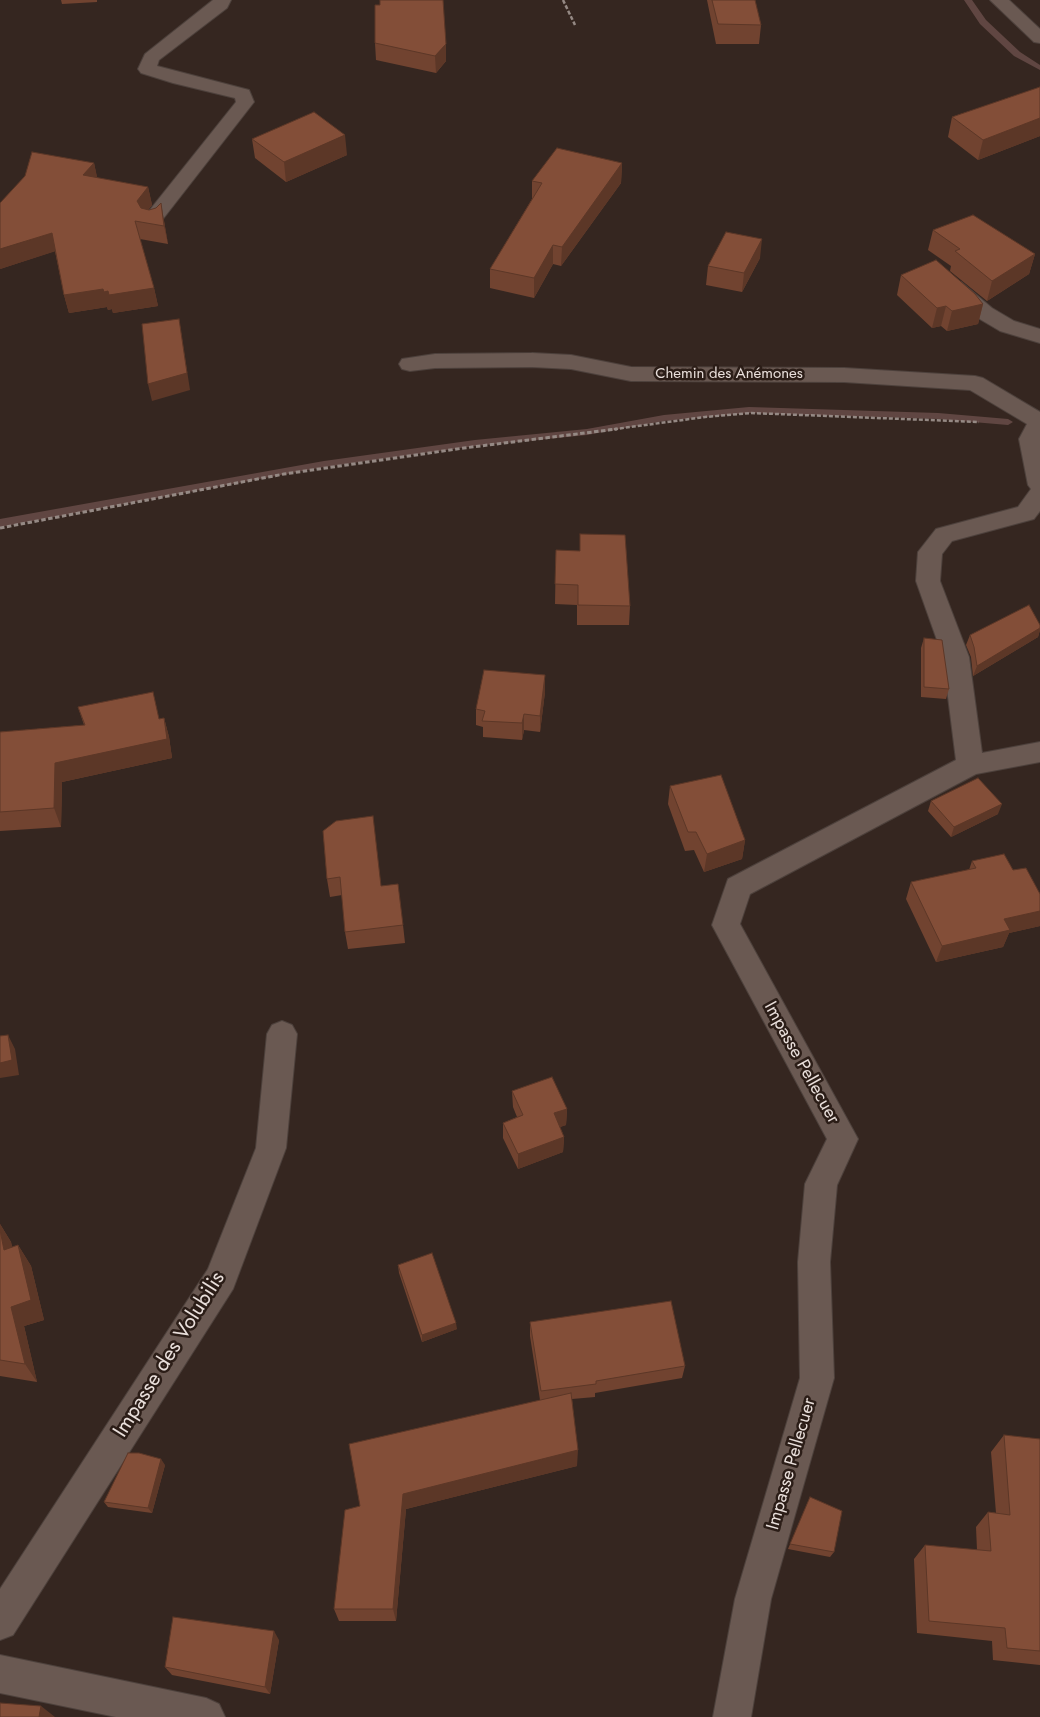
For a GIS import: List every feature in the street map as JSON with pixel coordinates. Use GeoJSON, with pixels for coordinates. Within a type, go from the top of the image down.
{"type":"FeatureCollection","features":[{"type":"Feature","properties":{"kind":"street"},"geometry":{"type":"LineString","coordinates":[[152,220],[245,102],[243,94],[179,79],[147,69],[151,58],[222,4],[222,0]]}},
{"type":"Feature","properties":{"kind":"street"},"geometry":{"type":"LineString","coordinates":[[999,0],[1040,38]]}},
{"type":"Feature","properties":{"kind":"street"},"geometry":{"type":"LineString","coordinates":[[940,275],[985,313],[1007,326],[1040,336]]}},
{"type":"Feature","properties":{"kind":"street","name":"Chemin des Anémones"},"geometry":{"type":"LineString","coordinates":[[410,364],[435,361],[532,360],[571,362],[631,374],[844,375],[975,383],[1036,427]]}},
{"type":"Feature","properties":{"kind":"street"},"geometry":{"type":"LineString","coordinates":[[1036,427],[1040,485]]}},
{"type":"Feature","properties":{"kind":"street"},"geometry":{"type":"LineString","coordinates":[[970,765],[956,658],[928,581],[930,552],[944,535],[1026,513],[1040,494]]}},
{"type":"Feature","properties":{"kind":"street","name":"Impasse Pellecuer"},"geometry":{"type":"LineString","coordinates":[[732,1717],[753,1599],[816,1378],[814,1262],[821,1184],[843,1139],[726,925],[738,887],[970,765],[1040,752]]}},
{"type":"Feature","properties":{"kind":"street","name":"Impasse des Volubilis"},"geometry":{"type":"LineString","coordinates":[[0,1622],[221,1278],[271,1148],[282,1034]]}},
{"type":"Feature","properties":{"kind":"street"},"geometry":{"type":"LineString","coordinates":[[0,1674],[206,1717]]}},
{"type":"Feature","properties":{"kind":"path"},"geometry":{"type":"LineString","coordinates":[[563,0],[575,25]]}},
{"type":"Feature","properties":{"kind":"path"},"geometry":{"type":"LineString","coordinates":[[0,528],[284,474],[464,448],[532,441],[705,417],[751,413],[988,423],[1036,427]]}},
{"type":"Feature","properties":{"kind":"building"},"geometry":{"type":"Polygon","coordinates":[[[380,0],[443,0],[446,44],[435,56],[375,43],[375,5],[380,5],[380,0]]]}},
{"type":"Feature","properties":{"kind":"building"},"geometry":{"type":"Polygon","coordinates":[[[712,0],[755,0],[761,25],[718,24],[712,0]]]}},
{"type":"Feature","properties":{"kind":"building"},"geometry":{"type":"Polygon","coordinates":[[[1040,87],[1040,118],[983,140],[952,117],[1040,87]]]}},
{"type":"Feature","properties":{"kind":"building"},"geometry":{"type":"Polygon","coordinates":[[[314,112],[345,135],[284,162],[252,139],[314,112]]]}},
{"type":"Feature","properties":{"kind":"building"},"geometry":{"type":"Polygon","coordinates":[[[557,148],[622,163],[562,247],[553,245],[534,278],[490,269],[542,183],[532,181],[557,148]]]}},
{"type":"Feature","properties":{"kind":"building"},"geometry":{"type":"Polygon","coordinates":[[[32,152],[94,163],[83,175],[148,187],[137,201],[141,208],[149,210],[156,208],[161,203],[164,226],[135,221],[154,288],[109,295],[108,291],[104,292],[103,289],[64,295],[52,233],[0,249],[0,203],[25,176],[32,152]]]}},
{"type":"Feature","properties":{"kind":"building"},"geometry":{"type":"Polygon","coordinates":[[[973,215],[1035,254],[992,281],[955,251],[960,249],[933,230],[973,215]]]}},
{"type":"Feature","properties":{"kind":"building"},"geometry":{"type":"Polygon","coordinates":[[[726,232],[762,239],[744,273],[708,266],[726,232]]]}},
{"type":"Feature","properties":{"kind":"building"},"geometry":{"type":"Polygon","coordinates":[[[936,260],[975,294],[983,304],[952,311],[946,306],[937,308],[901,275],[936,260]]]}},
{"type":"Feature","properties":{"kind":"building"},"geometry":{"type":"Polygon","coordinates":[[[179,319],[187,373],[148,384],[142,324],[179,319]]]}},
{"type":"Feature","properties":{"kind":"building"},"geometry":{"type":"Polygon","coordinates":[[[580,534],[625,535],[630,606],[578,605],[578,585],[555,584],[556,550],[580,551],[580,534]]]}},
{"type":"Feature","properties":{"kind":"building"},"geometry":{"type":"Polygon","coordinates":[[[1029,605],[1040,628],[977,666],[970,635],[1029,605]]]}},
{"type":"Feature","properties":{"kind":"building"},"geometry":{"type":"Polygon","coordinates":[[[924,638],[942,640],[949,689],[924,687],[924,638]]]}},
{"type":"Feature","properties":{"kind":"building"},"geometry":{"type":"Polygon","coordinates":[[[484,670],[545,675],[540,716],[524,714],[522,723],[482,721],[485,711],[476,709],[484,670]]]}},
{"type":"Feature","properties":{"kind":"building"},"geometry":{"type":"Polygon","coordinates":[[[153,692],[159,719],[164,718],[167,739],[55,763],[54,808],[0,812],[0,732],[85,725],[78,707],[153,692]]]}},
{"type":"Feature","properties":{"kind":"building"},"geometry":{"type":"Polygon","coordinates":[[[721,775],[745,840],[707,854],[696,832],[688,832],[670,786],[721,775]]]}},
{"type":"Feature","properties":{"kind":"building"},"geometry":{"type":"Polygon","coordinates":[[[978,778],[1002,804],[954,827],[931,801],[978,778]]]}},
{"type":"Feature","properties":{"kind":"building"},"geometry":{"type":"Polygon","coordinates":[[[373,816],[381,886],[398,884],[403,925],[345,932],[340,877],[327,879],[323,831],[336,821],[373,816]]]}},
{"type":"Feature","properties":{"kind":"building"},"geometry":{"type":"Polygon","coordinates":[[[1004,854],[1013,870],[1026,868],[1040,894],[1040,911],[1004,919],[1010,930],[942,946],[911,882],[976,868],[972,861],[1004,854]]]}},
{"type":"Feature","properties":{"kind":"building"},"geometry":{"type":"Polygon","coordinates":[[[8,1035],[12,1060],[0,1063],[0,1036],[8,1035]]]}},
{"type":"Feature","properties":{"kind":"building"},"geometry":{"type":"Polygon","coordinates":[[[552,1077],[567,1109],[554,1113],[564,1137],[518,1154],[503,1123],[523,1115],[512,1091],[552,1077]]]}},
{"type":"Feature","properties":{"kind":"building"},"geometry":{"type":"Polygon","coordinates":[[[0,1230],[4,1250],[18,1245],[31,1300],[11,1307],[25,1364],[0,1360],[0,1230]]]}},
{"type":"Feature","properties":{"kind":"building"},"geometry":{"type":"Polygon","coordinates":[[[432,1253],[456,1323],[422,1335],[398,1265],[432,1253]]]}},
{"type":"Feature","properties":{"kind":"building"},"geometry":{"type":"Polygon","coordinates":[[[671,1301],[685,1366],[596,1381],[596,1384],[541,1391],[530,1322],[671,1301]]]}},
{"type":"Feature","properties":{"kind":"building"},"geometry":{"type":"Polygon","coordinates":[[[571,1393],[578,1450],[403,1494],[393,1609],[334,1609],[345,1510],[360,1506],[349,1444],[571,1393]]]}},
{"type":"Feature","properties":{"kind":"building"},"geometry":{"type":"Polygon","coordinates":[[[1004,1435],[1040,1439],[1040,1651],[1007,1648],[1005,1628],[929,1621],[925,1545],[991,1551],[988,1512],[1010,1515],[1004,1435]]]}},
{"type":"Feature","properties":{"kind":"building"},"geometry":{"type":"Polygon","coordinates":[[[128,1453],[139,1453],[161,1459],[148,1508],[104,1502],[128,1453]]]}},
{"type":"Feature","properties":{"kind":"building"},"geometry":{"type":"Polygon","coordinates":[[[810,1497],[842,1511],[834,1552],[790,1544],[810,1497]]]}},
{"type":"Feature","properties":{"kind":"building"},"geometry":{"type":"Polygon","coordinates":[[[173,1617],[274,1631],[265,1687],[165,1667],[173,1617]]]}},
{"type":"Feature","properties":{"kind":"building"},"geometry":{"type":"Polygon","coordinates":[[[0,1703],[41,1706],[39,1717],[0,1717],[0,1703]]]}},
{"type":"Feature","properties":{"kind":"waterway"},"geometry":{"type":"LineString","coordinates":[[968,0],[983,22],[1017,54],[1040,68]]}},
{"type":"Feature","properties":{"kind":"waterway"},"geometry":{"type":"LineString","coordinates":[[0,523],[324,464],[475,443],[587,432],[664,418],[749,410],[938,416],[1008,422]]}}]}
